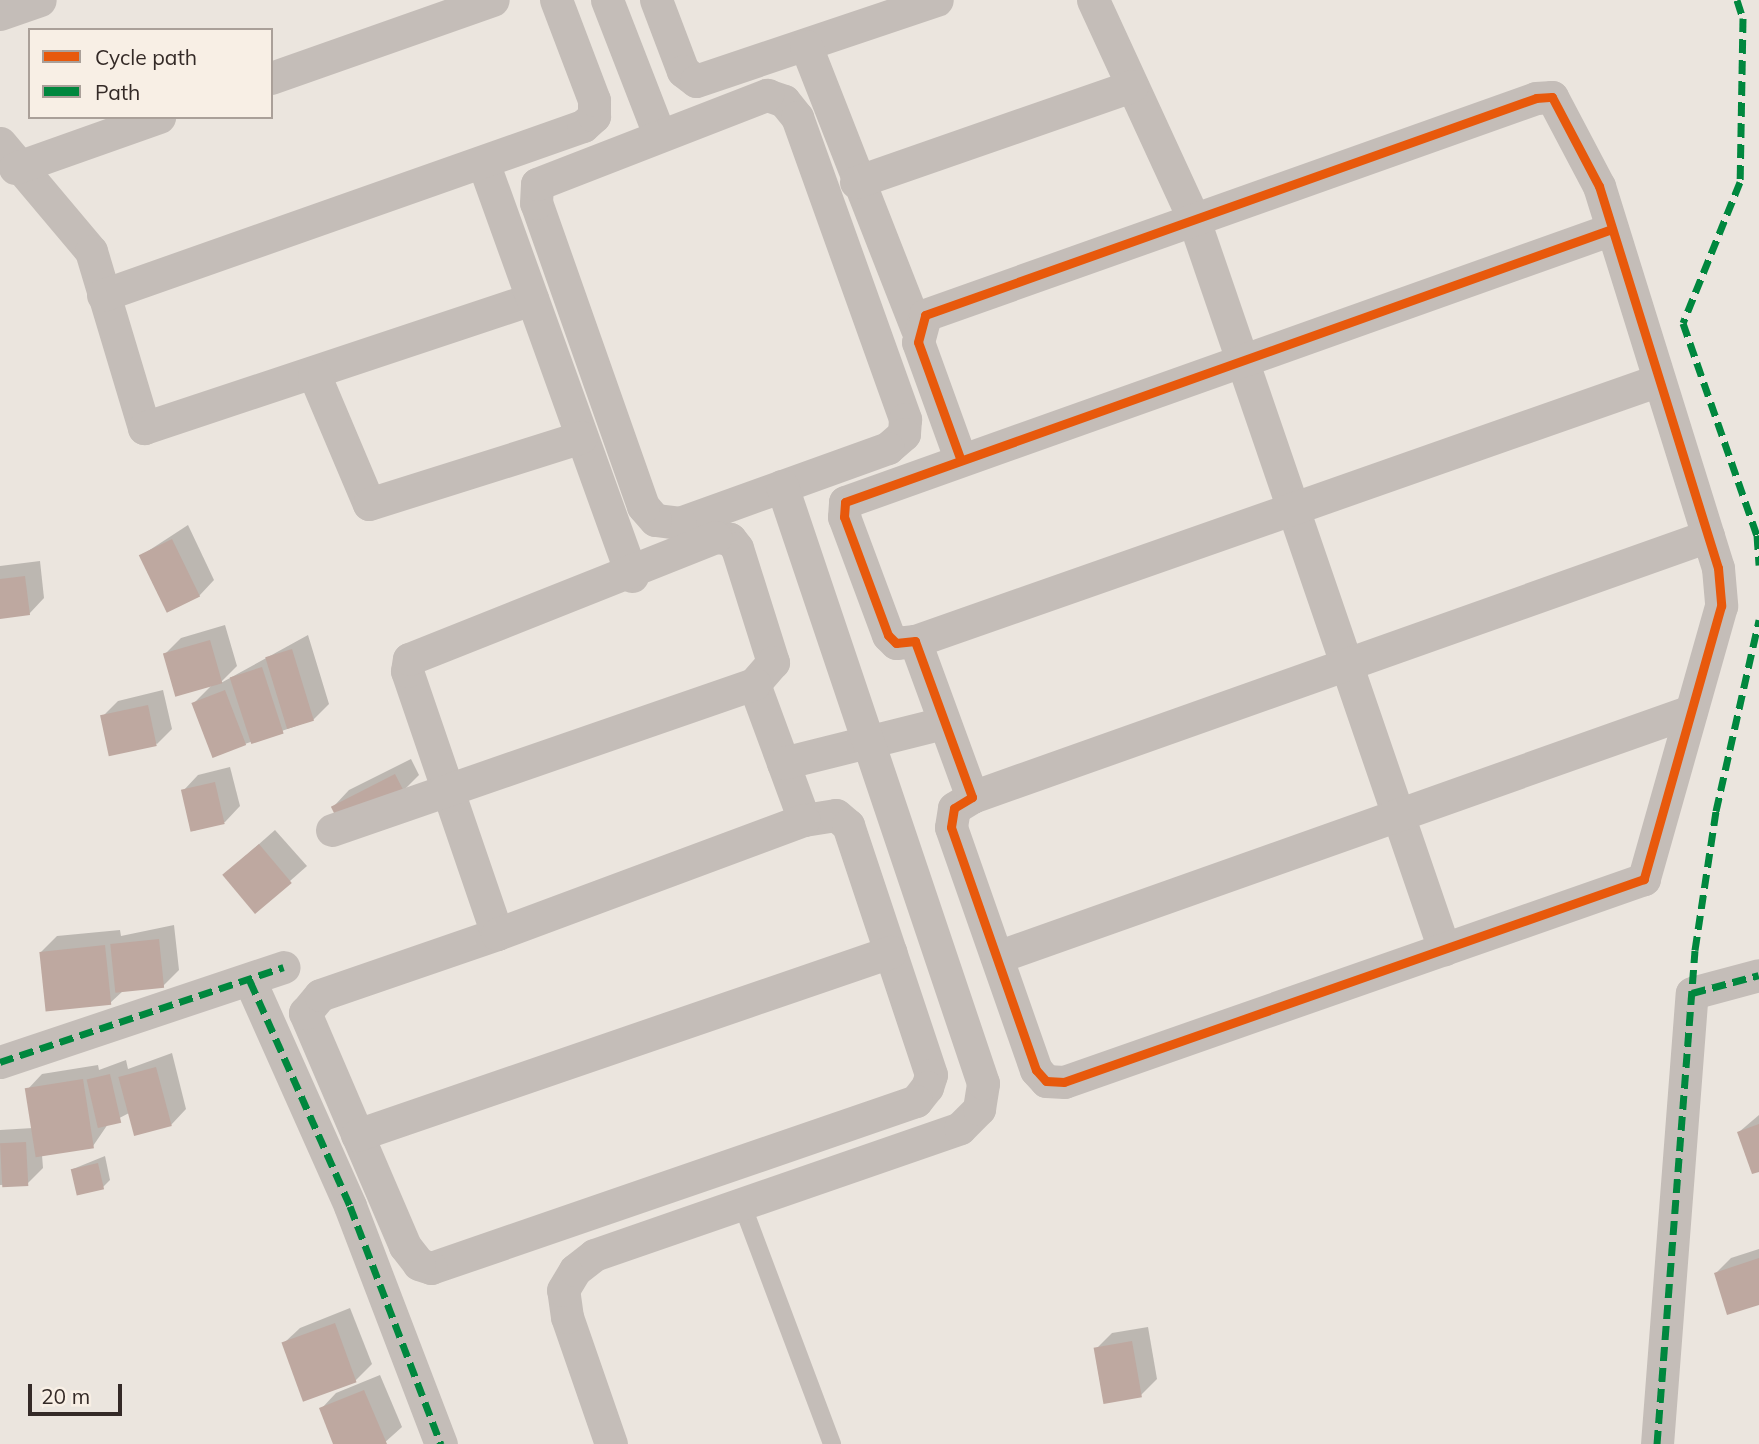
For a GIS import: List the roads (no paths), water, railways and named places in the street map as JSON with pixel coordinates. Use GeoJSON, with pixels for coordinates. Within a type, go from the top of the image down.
{"type":"FeatureCollection","features":[{"type":"Feature","properties":{"kind":"street"},"geometry":{"type":"LineString","coordinates":[[0,15],[40,0]]}},
{"type":"Feature","properties":{"kind":"street"},"geometry":{"type":"LineString","coordinates":[[273,77],[493,0]]}},
{"type":"Feature","properties":{"kind":"street"},"geometry":{"type":"LineString","coordinates":[[103,295],[483,162],[594,116],[594,100],[556,0]]}},
{"type":"Feature","properties":{"kind":"street"},"geometry":{"type":"LineString","coordinates":[[607,0],[659,134]]}},
{"type":"Feature","properties":{"kind":"street"},"geometry":{"type":"LineString","coordinates":[[656,0],[683,71],[696,81],[937,0]]}},
{"type":"Feature","properties":{"kind":"street"},"geometry":{"type":"LineString","coordinates":[[1093,0],[1194,220],[1444,949]]}},
{"type":"Feature","properties":{"kind":"street"},"geometry":{"type":"LineString","coordinates":[[806,46],[856,182],[917,329],[960,458]]}},
{"type":"Feature","properties":{"kind":"street"},"geometry":{"type":"LineString","coordinates":[[856,182],[1132,86]]}},
{"type":"Feature","properties":{"kind":"street"},"geometry":{"type":"LineString","coordinates":[[767,95],[784,101],[797,117],[900,405],[904,434],[888,447],[782,486],[680,523],[655,520],[643,506],[541,216],[537,184],[550,174],[767,95]]}},
{"type":"Feature","properties":{"kind":"street"},"geometry":{"type":"LineString","coordinates":[[917,329],[925,315],[1552,97],[1599,187],[1708,537],[1721,606],[1644,880],[1064,1082],[1046,1081],[1036,1070],[951,827],[954,808],[972,797],[1708,537]]}},
{"type":"Feature","properties":{"kind":"street"},"geometry":{"type":"LineString","coordinates":[[151,119],[8,155],[91,251],[144,428],[314,374],[532,299]]}},
{"type":"Feature","properties":{"kind":"street"},"geometry":{"type":"LineString","coordinates":[[483,162],[632,576]]}},
{"type":"Feature","properties":{"kind":"street"},"geometry":{"type":"LineString","coordinates":[[1612,229],[960,458],[845,502],[844,517],[888,635],[896,643],[915,641],[1659,380]]}},
{"type":"Feature","properties":{"kind":"street"},"geometry":{"type":"LineString","coordinates":[[314,374],[369,504],[380,506],[581,437]]}},
{"type":"Feature","properties":{"kind":"street"},"geometry":{"type":"LineString","coordinates":[[611,1444],[563,1290],[594,1255],[743,1207],[960,1128],[979,1109],[983,1083],[782,486]]}},
{"type":"Feature","properties":{"kind":"street"},"geometry":{"type":"LineString","coordinates":[[332,830],[448,790],[754,684],[773,662],[730,539],[716,537],[632,576],[409,659],[407,671],[448,790],[497,934]]}},
{"type":"Feature","properties":{"kind":"street"},"geometry":{"type":"LineString","coordinates":[[915,641],[972,797]]}},
{"type":"Feature","properties":{"kind":"street"},"geometry":{"type":"LineString","coordinates":[[754,684],[804,820]]}},
{"type":"Feature","properties":{"kind":"street"},"geometry":{"type":"LineString","coordinates":[[997,957],[1691,710]]}},
{"type":"Feature","properties":{"kind":"street"},"geometry":{"type":"LineString","coordinates":[[783,763],[944,723]]}},
{"type":"Feature","properties":{"kind":"street"},"geometry":{"type":"LineString","coordinates":[[836,816],[848,825],[931,1074],[916,1101],[431,1268],[405,1246],[304,1013],[310,1002],[804,820],[836,816]]}},
{"type":"Feature","properties":{"kind":"street"},"geometry":{"type":"LineString","coordinates":[[357,1135],[890,952]]}},
{"type":"Feature","properties":{"kind":"street"},"geometry":{"type":"LineString","coordinates":[[0,1062],[250,981],[284,967]]}},
{"type":"Feature","properties":{"kind":"street"},"geometry":{"type":"LineString","coordinates":[[1657,1444],[1692,993],[1759,975]]}},
{"type":"Feature","properties":{"kind":"street"},"geometry":{"type":"LineString","coordinates":[[250,981],[350,1206],[441,1444]]}},
{"type":"Feature","properties":{"kind":"lane"},"geometry":{"type":"LineString","coordinates":[[743,1207],[832,1444]]}}]}
